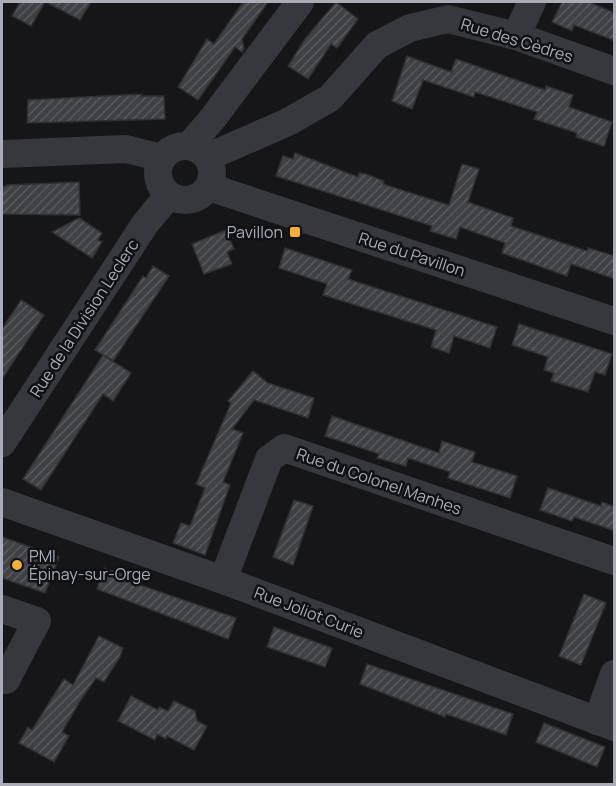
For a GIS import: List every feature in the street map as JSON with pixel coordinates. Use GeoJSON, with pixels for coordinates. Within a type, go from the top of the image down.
{"type":"FeatureCollection","features":[{"type":"Feature","properties":{"kind":"street"},"geometry":{"type":"LineString","coordinates":[[198,151],[213,118],[300,2]]}},
{"type":"Feature","properties":{"kind":"street"},"geometry":{"type":"LineString","coordinates":[[516,36],[532,2]]}},
{"type":"Feature","properties":{"kind":"street","name":"Rue des Cèdres"},"geometry":{"type":"LineString","coordinates":[[198,151],[288,122],[330,98],[377,45],[410,28],[448,19],[516,36],[615,71]]}},
{"type":"Feature","properties":{"kind":"street"},"geometry":{"type":"LineString","coordinates":[[178,147],[198,151],[212,178],[209,187],[195,199],[178,200],[169,195],[159,182],[158,170],[162,158],[178,147]]}},
{"type":"Feature","properties":{"kind":"street"},"geometry":{"type":"LineString","coordinates":[[2,154],[126,149],[162,158]]}},
{"type":"Feature","properties":{"kind":"street","name":"Rue du Pavillon"},"geometry":{"type":"LineString","coordinates":[[209,187],[615,321]]}},
{"type":"Feature","properties":{"kind":"street","name":"Rue de la Division Leclerc"},"geometry":{"type":"LineString","coordinates":[[2,443],[145,225],[169,195]]}},
{"type":"Feature","properties":{"kind":"street","name":"Rue du Colonel Manhes"},"geometry":{"type":"LineString","coordinates":[[223,580],[269,459],[284,448],[615,561]]}},
{"type":"Feature","properties":{"kind":"street","name":"Rue Joliot Curie"},"geometry":{"type":"LineString","coordinates":[[2,502],[223,580],[606,724]]}},
{"type":"Feature","properties":{"kind":"street"},"geometry":{"type":"LineString","coordinates":[[2,609],[37,621],[6,681]]}},
{"type":"Feature","properties":{"kind":"street"},"geometry":{"type":"LineString","coordinates":[[606,724],[615,674]]}},
{"type":"Feature","properties":{"kind":"building"},"geometry":{"type":"Polygon","coordinates":[[[20,2],[45,2],[31,26],[12,16],[20,2]]]}},
{"type":"Feature","properties":{"kind":"building"},"geometry":{"type":"Polygon","coordinates":[[[46,2],[91,2],[80,20],[46,2]]]}},
{"type":"Feature","properties":{"kind":"building"},"geometry":{"type":"Polygon","coordinates":[[[243,2],[268,2],[242,39],[244,49],[242,52],[235,47],[198,100],[178,87],[207,39],[214,44],[243,2]]]}},
{"type":"Feature","properties":{"kind":"building"},"geometry":{"type":"Polygon","coordinates":[[[336,2],[358,19],[337,48],[331,44],[308,79],[288,66],[305,39],[336,2]]]}},
{"type":"Feature","properties":{"kind":"building"},"geometry":{"type":"Polygon","coordinates":[[[562,2],[589,2],[615,13],[615,41],[574,25],[572,31],[552,22],[562,2]]]}},
{"type":"Feature","properties":{"kind":"building"},"geometry":{"type":"Polygon","coordinates":[[[407,56],[451,72],[456,59],[545,90],[546,86],[573,95],[569,107],[612,122],[604,146],[576,137],[577,133],[534,119],[537,112],[475,92],[474,97],[423,80],[412,109],[392,101],[407,56]]]}},
{"type":"Feature","properties":{"kind":"building"},"geometry":{"type":"Polygon","coordinates":[[[142,94],[141,96],[164,96],[165,119],[27,123],[28,100],[142,94]]]}},
{"type":"Feature","properties":{"kind":"building"},"geometry":{"type":"Polygon","coordinates":[[[295,153],[358,177],[359,173],[366,174],[384,181],[383,184],[449,205],[462,164],[479,169],[468,202],[513,218],[511,226],[587,251],[588,248],[615,256],[615,279],[571,264],[567,276],[502,253],[505,243],[460,227],[456,239],[430,231],[432,226],[276,176],[283,156],[293,159],[295,153]]]}},
{"type":"Feature","properties":{"kind":"building"},"geometry":{"type":"Polygon","coordinates":[[[79,182],[80,215],[2,214],[2,188],[7,185],[79,182]]]}},
{"type":"Feature","properties":{"kind":"building"},"geometry":{"type":"Polygon","coordinates":[[[79,218],[102,233],[98,240],[102,242],[92,258],[52,232],[79,218]]]}},
{"type":"Feature","properties":{"kind":"building"},"geometry":{"type":"Polygon","coordinates":[[[226,230],[234,249],[227,252],[232,264],[204,274],[192,244],[226,230]]]}},
{"type":"Feature","properties":{"kind":"building"},"geometry":{"type":"Polygon","coordinates":[[[285,248],[352,270],[348,279],[497,327],[490,348],[454,336],[449,353],[431,347],[436,330],[323,295],[327,284],[279,268],[285,248]]]}},
{"type":"Feature","properties":{"kind":"building"},"geometry":{"type":"Polygon","coordinates":[[[153,266],[169,276],[113,361],[95,350],[143,276],[146,278],[153,266]]]}},
{"type":"Feature","properties":{"kind":"building"},"geometry":{"type":"Polygon","coordinates":[[[21,300],[44,315],[2,379],[2,329],[21,300]]]}},
{"type":"Feature","properties":{"kind":"building"},"geometry":{"type":"Polygon","coordinates":[[[519,324],[612,354],[605,375],[595,372],[588,392],[551,381],[554,373],[544,370],[548,357],[512,345],[519,324]]]}},
{"type":"Feature","properties":{"kind":"building"},"geometry":{"type":"Polygon","coordinates":[[[103,355],[131,373],[113,401],[103,394],[41,490],[23,479],[103,355]]]}},
{"type":"Feature","properties":{"kind":"building"},"geometry":{"type":"Polygon","coordinates":[[[253,371],[268,383],[314,398],[308,418],[254,400],[232,429],[243,433],[223,482],[230,485],[205,555],[173,543],[181,523],[190,526],[205,488],[196,484],[231,403],[228,401],[253,371]]]}},
{"type":"Feature","properties":{"kind":"building"},"geometry":{"type":"Polygon","coordinates":[[[332,416],[439,453],[442,441],[475,452],[472,462],[517,476],[510,498],[448,478],[450,472],[408,458],[406,466],[377,458],[379,454],[325,436],[332,416]]]}},
{"type":"Feature","properties":{"kind":"building"},"geometry":{"type":"Polygon","coordinates":[[[548,488],[601,506],[602,502],[615,507],[615,531],[574,517],[572,521],[540,510],[548,488]]]}},
{"type":"Feature","properties":{"kind":"building"},"geometry":{"type":"Polygon","coordinates":[[[294,500],[313,506],[293,565],[273,557],[294,500]]]}},
{"type":"Feature","properties":{"kind":"building"},"geometry":{"type":"Polygon","coordinates":[[[2,537],[59,557],[45,593],[2,578],[2,537]]]}},
{"type":"Feature","properties":{"kind":"building"},"geometry":{"type":"Polygon","coordinates":[[[104,568],[136,579],[134,583],[236,618],[228,639],[97,589],[104,568]]]}},
{"type":"Feature","properties":{"kind":"building"},"geometry":{"type":"Polygon","coordinates":[[[584,594],[606,603],[581,665],[559,656],[584,594]]]}},
{"type":"Feature","properties":{"kind":"building"},"geometry":{"type":"Polygon","coordinates":[[[274,627],[332,648],[325,667],[267,647],[274,627]]]}},
{"type":"Feature","properties":{"kind":"building"},"geometry":{"type":"Polygon","coordinates":[[[99,636],[123,648],[120,657],[104,682],[96,678],[80,701],[62,732],[69,736],[54,762],[19,743],[28,727],[32,730],[64,679],[73,685],[99,636]]]}},
{"type":"Feature","properties":{"kind":"building"},"geometry":{"type":"Polygon","coordinates":[[[367,664],[513,714],[506,735],[446,714],[445,717],[360,684],[367,664]]]}},
{"type":"Feature","properties":{"kind":"building"},"geometry":{"type":"Polygon","coordinates":[[[131,696],[158,710],[159,707],[168,711],[174,701],[195,711],[197,721],[207,726],[194,750],[167,736],[166,739],[157,734],[155,740],[118,721],[131,696]]]}},
{"type":"Feature","properties":{"kind":"building"},"geometry":{"type":"Polygon","coordinates":[[[544,723],[605,747],[597,767],[536,742],[544,723]]]}},
{"type":"Feature","properties":{"kind":"place","name":"Pavillon"},"geometry":{"type":"Point","coordinates":[295,232]}},
{"type":"Feature","properties":{"kind":"place","name":"PMI Épinay-sur-Orge"},"geometry":{"type":"Point","coordinates":[17,565]}}]}
